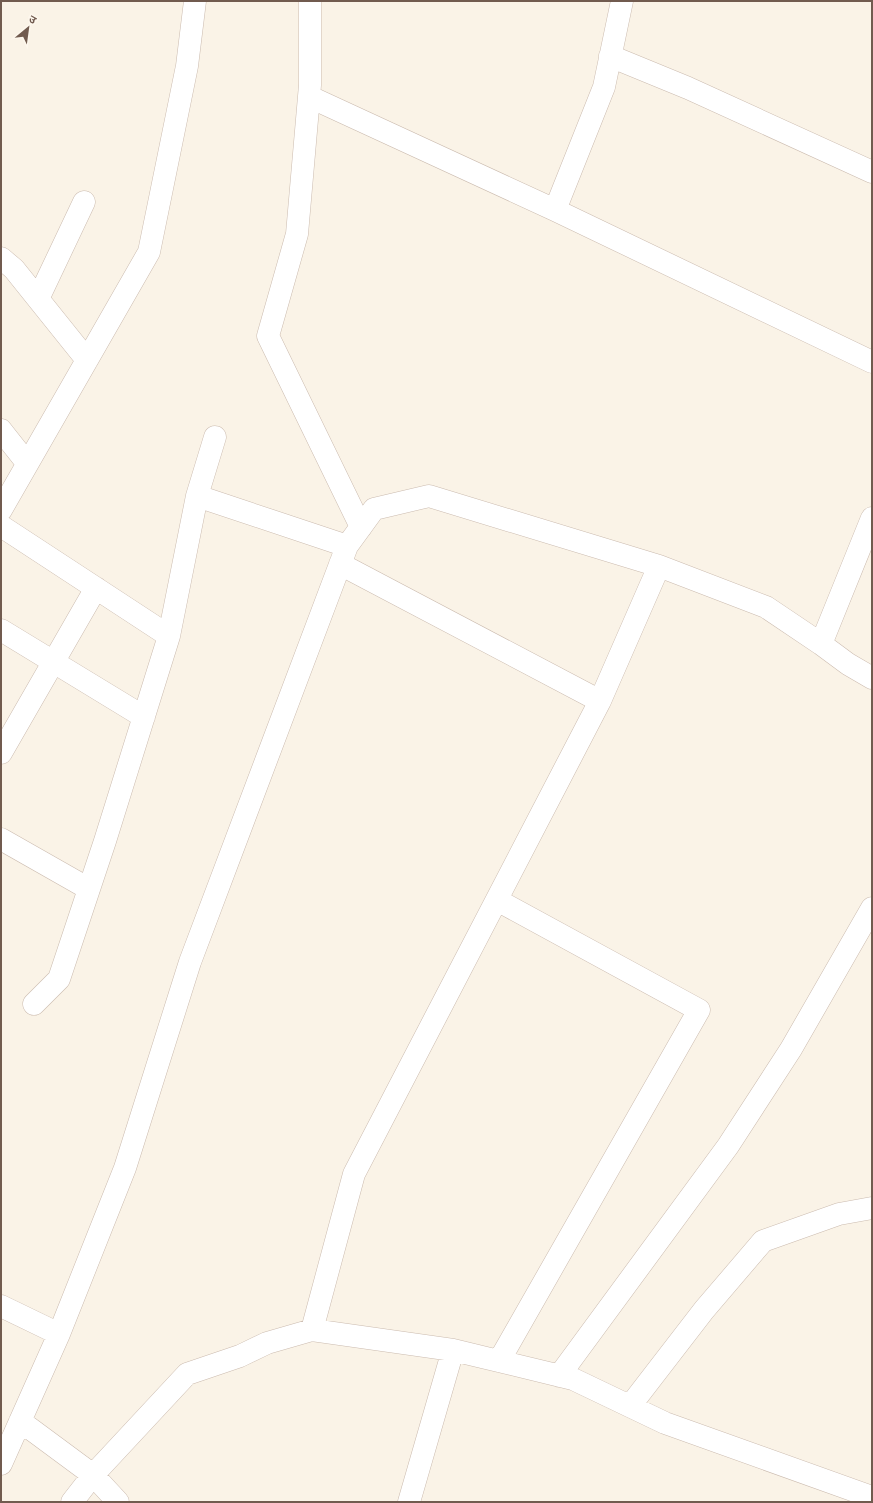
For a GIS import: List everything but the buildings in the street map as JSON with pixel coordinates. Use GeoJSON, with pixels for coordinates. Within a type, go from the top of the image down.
{"type":"FeatureCollection","features":[{"type":"Feature","properties":{"kind":"street"},"geometry":{"type":"LineString","coordinates":[[1,510],[149,252],[186,66],[195,1]]}},
{"type":"Feature","properties":{"kind":"street"},"geometry":{"type":"LineString","coordinates":[[310,1],[310,97],[297,234],[268,336],[361,527]]}},
{"type":"Feature","properties":{"kind":"street"},"geometry":{"type":"LineString","coordinates":[[555,210],[604,87],[622,1]]}},
{"type":"Feature","properties":{"kind":"street"},"geometry":{"type":"LineString","coordinates":[[610,56],[688,88],[872,172]]}},
{"type":"Feature","properties":{"kind":"street"},"geometry":{"type":"LineString","coordinates":[[310,97],[555,210],[872,362]]}},
{"type":"Feature","properties":{"kind":"street"},"geometry":{"type":"LineString","coordinates":[[38,299],[84,202]]}},
{"type":"Feature","properties":{"kind":"street"},"geometry":{"type":"LineString","coordinates":[[1,258],[14,269],[86,360]]}},
{"type":"Feature","properties":{"kind":"street"},"geometry":{"type":"LineString","coordinates":[[1,430],[27,463]]}},
{"type":"Feature","properties":{"kind":"street"},"geometry":{"type":"LineString","coordinates":[[34,1004],[59,979],[144,717],[169,636],[197,496],[215,437]]}},
{"type":"Feature","properties":{"kind":"street"},"geometry":{"type":"LineString","coordinates":[[197,496],[344,555],[600,701]]}},
{"type":"Feature","properties":{"kind":"street"},"geometry":{"type":"LineString","coordinates":[[1,1464],[59,1334],[125,1168],[190,962],[344,555],[374,509],[428,496],[659,566],[766,607],[848,664],[872,678]]}},
{"type":"Feature","properties":{"kind":"street"},"geometry":{"type":"LineString","coordinates":[[821,644],[872,518]]}},
{"type":"Feature","properties":{"kind":"street"},"geometry":{"type":"LineString","coordinates":[[1,526],[169,636]]}},
{"type":"Feature","properties":{"kind":"street"},"geometry":{"type":"LineString","coordinates":[[312,1330],[354,1174],[600,701],[659,566]]}},
{"type":"Feature","properties":{"kind":"street"},"geometry":{"type":"LineString","coordinates":[[1,753],[96,588]]}},
{"type":"Feature","properties":{"kind":"street"},"geometry":{"type":"LineString","coordinates":[[1,630],[144,717]]}},
{"type":"Feature","properties":{"kind":"street"},"geometry":{"type":"LineString","coordinates":[[1,839],[89,889]]}},
{"type":"Feature","properties":{"kind":"street"},"geometry":{"type":"LineString","coordinates":[[497,900],[699,1010],[499,1361]]}},
{"type":"Feature","properties":{"kind":"street"},"geometry":{"type":"LineString","coordinates":[[559,1376],[728,1146],[791,1049],[872,908]]}},
{"type":"Feature","properties":{"kind":"street"},"geometry":{"type":"LineString","coordinates":[[630,1406],[704,1310],[763,1241],[839,1214],[872,1208]]}},
{"type":"Feature","properties":{"kind":"street"},"geometry":{"type":"LineString","coordinates":[[1,1306],[59,1334]]}},
{"type":"Feature","properties":{"kind":"street"},"geometry":{"type":"LineString","coordinates":[[72,1502],[93,1475],[187,1374],[240,1356],[266,1343],[312,1330],[453,1350],[573,1379],[665,1423],[872,1497]]}},
{"type":"Feature","properties":{"kind":"street"},"geometry":{"type":"LineString","coordinates":[[409,1502],[453,1350]]}},
{"type":"Feature","properties":{"kind":"street"},"geometry":{"type":"LineString","coordinates":[[20,1421],[93,1475],[118,1502]]}}]}
